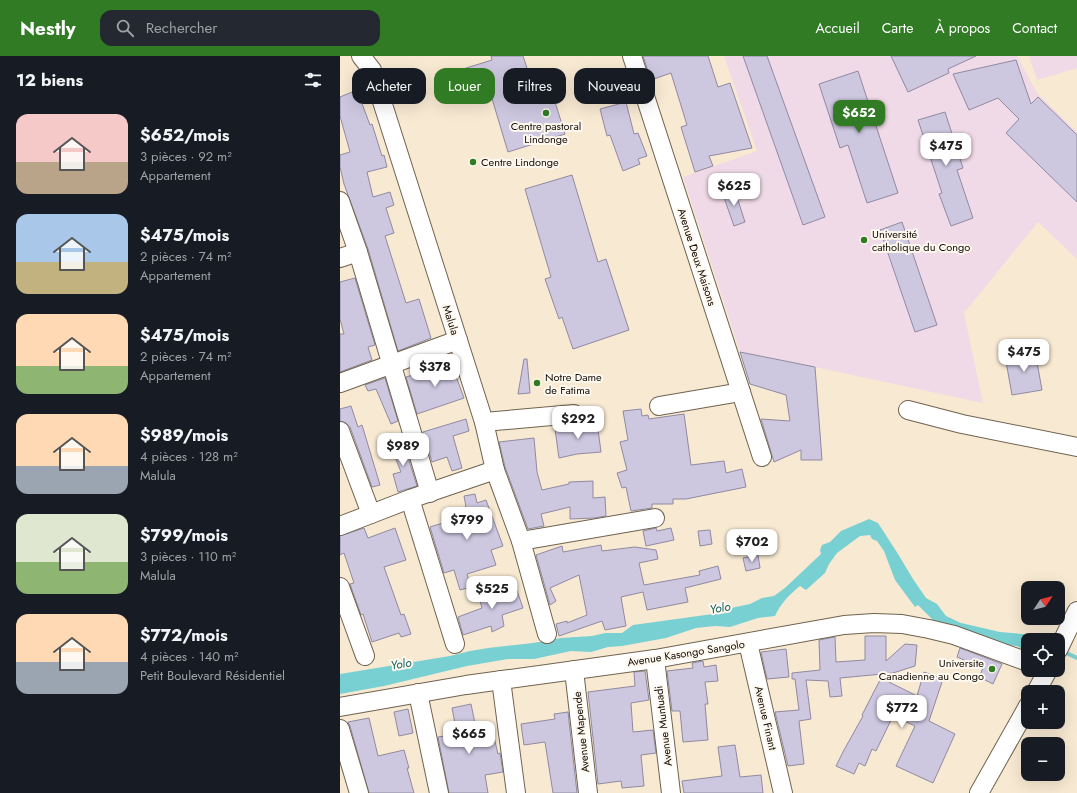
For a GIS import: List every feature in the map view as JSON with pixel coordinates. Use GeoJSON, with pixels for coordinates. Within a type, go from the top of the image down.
{"type":"FeatureCollection","features":[{"type":"Feature","properties":{"kind":"street","name":"Malula"},"geometry":{"type":"LineString","coordinates":[[361,56],[372,70],[484,422],[495,470],[521,541],[547,634]]}},
{"type":"Feature","properties":{"kind":"street","name":"Avenue Deux Maisons"},"geometry":{"type":"LineString","coordinates":[[632,56],[762,457]]}},
{"type":"Feature","properties":{"kind":"street"},"geometry":{"type":"LineString","coordinates":[[340,201],[358,252],[390,364],[430,493]]}},
{"type":"Feature","properties":{"kind":"street"},"geometry":{"type":"LineString","coordinates":[[340,258],[358,252]]}},
{"type":"Feature","properties":{"kind":"street"},"geometry":{"type":"LineString","coordinates":[[340,382],[458,340]]}},
{"type":"Feature","properties":{"kind":"street"},"geometry":{"type":"LineString","coordinates":[[659,406],[741,392]]}},
{"type":"Feature","properties":{"kind":"street"},"geometry":{"type":"LineString","coordinates":[[908,410],[962,424],[1077,447]]}},
{"type":"Feature","properties":{"kind":"street"},"geometry":{"type":"LineString","coordinates":[[484,422],[574,414]]}},
{"type":"Feature","properties":{"kind":"street"},"geometry":{"type":"LineString","coordinates":[[340,431],[371,514]]}},
{"type":"Feature","properties":{"kind":"street"},"geometry":{"type":"LineString","coordinates":[[340,526],[410,499],[495,470]]}},
{"type":"Feature","properties":{"kind":"street"},"geometry":{"type":"LineString","coordinates":[[410,499],[455,644]]}},
{"type":"Feature","properties":{"kind":"street"},"geometry":{"type":"LineString","coordinates":[[521,541],[654,518]]}},
{"type":"Feature","properties":{"kind":"street"},"geometry":{"type":"LineString","coordinates":[[340,587],[365,656]]}},
{"type":"Feature","properties":{"kind":"street"},"geometry":{"type":"LineString","coordinates":[[1065,636],[1075,616]]}},
{"type":"Feature","properties":{"kind":"street","name":"Avenue Kasongo Sangolo"},"geometry":{"type":"LineString","coordinates":[[340,707],[500,680],[655,659],[844,625],[874,623],[902,624],[954,635],[1021,659]]}},
{"type":"Feature","properties":{"kind":"street","name":"Avenue Finant"},"geometry":{"type":"LineString","coordinates":[[748,643],[783,793]]}},
{"type":"Feature","properties":{"kind":"street","name":"Avenue Muntuadi"},"geometry":{"type":"LineString","coordinates":[[655,659],[671,793]]}},
{"type":"Feature","properties":{"kind":"street","name":"Avenue Mapende"},"geometry":{"type":"LineString","coordinates":[[574,670],[588,793]]}},
{"type":"Feature","properties":{"kind":"street"},"geometry":{"type":"LineString","coordinates":[[500,680],[516,793]]}},
{"type":"Feature","properties":{"kind":"street"},"geometry":{"type":"LineString","coordinates":[[418,693],[439,793]]}},
{"type":"Feature","properties":{"kind":"street"},"geometry":{"type":"LineString","coordinates":[[979,793],[1021,718]]}},
{"type":"Feature","properties":{"kind":"street"},"geometry":{"type":"LineString","coordinates":[[340,729],[359,793]]}},
{"type":"Feature","properties":{"kind":"shaded area","name":"Université catholique du Congo"},"geometry":{"type":"Polygon","coordinates":[[[724,56],[1017,56],[1037,93],[1077,132],[1077,259],[1038,222],[964,313],[983,403],[740,352],[683,177],[757,151],[724,56]]]}},
{"type":"Feature","properties":{"kind":"shaded area"},"geometry":{"type":"Polygon","coordinates":[[[1029,56],[1077,56],[1077,68],[1037,80],[1029,56]]]}},
{"type":"Feature","properties":{"kind":"water"},"geometry":{"type":"Polygon","coordinates":[[[869,519],[878,523],[926,598],[937,604],[946,616],[961,623],[1000,632],[1021,634],[1021,648],[938,625],[918,605],[915,607],[895,580],[884,551],[877,541],[872,539],[870,535],[860,536],[837,553],[829,564],[825,573],[806,590],[800,586],[796,589],[783,603],[775,616],[758,618],[730,627],[715,626],[696,628],[666,638],[608,647],[591,652],[571,651],[534,659],[508,659],[467,666],[384,686],[340,694],[340,674],[450,656],[488,648],[561,638],[592,636],[605,633],[622,633],[633,625],[720,613],[731,608],[750,604],[762,598],[774,596],[786,587],[821,554],[820,550],[822,545],[830,542],[841,531],[869,519]]]}},
{"type":"Feature","properties":{"kind":"building"},"geometry":{"type":"Polygon","coordinates":[[[491,56],[523,56],[527,68],[503,68],[503,104],[556,104],[565,134],[508,152],[494,104],[495,104],[495,68],[466,68],[492,60],[491,56]]]}},
{"type":"Feature","properties":{"kind":"building"},"geometry":{"type":"Polygon","coordinates":[[[643,56],[708,56],[718,87],[730,83],[752,148],[709,156],[713,166],[695,172],[681,127],[687,125],[671,73],[655,79],[655,68],[647,68],[643,56]]]}},
{"type":"Feature","properties":{"kind":"building"},"geometry":{"type":"Polygon","coordinates":[[[743,56],[767,56],[825,217],[803,225],[743,56]]]}},
{"type":"Feature","properties":{"kind":"building"},"geometry":{"type":"Polygon","coordinates":[[[891,56],[976,56],[948,69],[949,73],[908,92],[891,56]]]}},
{"type":"Feature","properties":{"kind":"building"},"geometry":{"type":"Polygon","coordinates":[[[1016,60],[1031,104],[1038,97],[1077,135],[1077,202],[1006,133],[1019,119],[998,98],[969,110],[953,74],[1016,60]]]}},
{"type":"Feature","properties":{"kind":"building"},"geometry":{"type":"Polygon","coordinates":[[[858,71],[898,193],[867,203],[848,145],[840,148],[819,84],[858,71]]]}},
{"type":"Feature","properties":{"kind":"building"},"geometry":{"type":"Polygon","coordinates":[[[352,92],[352,104],[362,104],[370,125],[372,124],[382,156],[384,155],[387,167],[367,172],[373,197],[390,192],[394,205],[386,208],[394,233],[385,236],[406,303],[419,299],[431,338],[398,351],[368,249],[344,184],[340,167],[340,155],[350,152],[340,116],[340,97],[352,92]]]}},
{"type":"Feature","properties":{"kind":"building"},"geometry":{"type":"Polygon","coordinates":[[[619,104],[626,104],[634,134],[638,133],[647,156],[638,159],[640,164],[623,171],[610,135],[607,136],[600,109],[619,104]]]}},
{"type":"Feature","properties":{"kind":"building"},"geometry":{"type":"Polygon","coordinates":[[[945,112],[963,168],[957,170],[973,218],[951,226],[939,194],[942,193],[918,120],[945,112]]]}},
{"type":"Feature","properties":{"kind":"building"},"geometry":{"type":"Polygon","coordinates":[[[572,175],[598,262],[606,259],[629,330],[573,349],[562,317],[559,319],[545,279],[551,277],[525,189],[572,175]]]}},
{"type":"Feature","properties":{"kind":"building"},"geometry":{"type":"Polygon","coordinates":[[[734,188],[745,222],[734,226],[722,192],[734,188]]]}},
{"type":"Feature","properties":{"kind":"building"},"geometry":{"type":"Polygon","coordinates":[[[902,222],[937,325],[915,332],[880,230],[902,222]]]}},
{"type":"Feature","properties":{"kind":"building"},"geometry":{"type":"Polygon","coordinates":[[[355,278],[375,345],[368,347],[372,360],[340,372],[340,334],[344,334],[340,319],[340,282],[355,278]]]}},
{"type":"Feature","properties":{"kind":"building"},"geometry":{"type":"Polygon","coordinates":[[[1035,351],[1042,390],[1012,395],[1005,356],[1035,351]]]}},
{"type":"Feature","properties":{"kind":"building"},"geometry":{"type":"Polygon","coordinates":[[[740,352],[815,367],[822,460],[801,460],[801,450],[774,462],[761,419],[790,421],[786,395],[750,384],[740,352]]]}},
{"type":"Feature","properties":{"kind":"building"},"geometry":{"type":"Polygon","coordinates":[[[524,359],[527,359],[530,393],[518,394],[524,359]]]}},
{"type":"Feature","properties":{"kind":"building"},"geometry":{"type":"Polygon","coordinates":[[[450,360],[464,398],[417,414],[406,377],[441,367],[440,363],[450,360]]]}},
{"type":"Feature","properties":{"kind":"building"},"geometry":{"type":"Polygon","coordinates":[[[385,378],[398,421],[391,424],[376,389],[368,391],[365,385],[385,378]]]}},
{"type":"Feature","properties":{"kind":"building"},"geometry":{"type":"Polygon","coordinates":[[[351,406],[358,427],[362,425],[380,485],[372,487],[350,427],[346,423],[340,421],[340,409],[351,406]]]}},
{"type":"Feature","properties":{"kind":"building"},"geometry":{"type":"Polygon","coordinates":[[[641,409],[642,416],[648,415],[649,419],[684,414],[691,465],[724,461],[726,473],[742,469],[746,487],[686,499],[673,499],[673,504],[652,504],[652,508],[631,511],[626,487],[622,488],[617,473],[627,470],[620,442],[628,440],[623,411],[641,409]]]}},
{"type":"Feature","properties":{"kind":"building"},"geometry":{"type":"Polygon","coordinates":[[[466,419],[469,431],[453,436],[462,468],[452,471],[447,457],[432,462],[423,432],[466,419]]]}},
{"type":"Feature","properties":{"kind":"building"},"geometry":{"type":"Polygon","coordinates":[[[597,422],[601,452],[577,454],[559,458],[555,429],[576,426],[576,424],[597,422]]]}},
{"type":"Feature","properties":{"kind":"building"},"geometry":{"type":"Polygon","coordinates":[[[402,438],[417,486],[398,492],[393,474],[401,472],[389,442],[402,438]]]}},
{"type":"Feature","properties":{"kind":"building"},"geometry":{"type":"Polygon","coordinates":[[[534,438],[537,472],[542,490],[569,484],[569,482],[593,481],[593,498],[605,497],[606,516],[570,519],[570,507],[541,514],[544,526],[528,529],[505,467],[499,442],[534,438]]]}},
{"type":"Feature","properties":{"kind":"building"},"geometry":{"type":"Polygon","coordinates":[[[475,494],[477,503],[486,500],[503,546],[491,550],[496,565],[467,574],[471,587],[460,590],[454,570],[444,573],[430,527],[456,519],[454,512],[466,507],[464,496],[475,494]]]}},
{"type":"Feature","properties":{"kind":"building"},"geometry":{"type":"Polygon","coordinates":[[[364,528],[368,538],[395,528],[406,560],[384,567],[401,615],[404,614],[411,634],[401,637],[399,633],[372,642],[363,614],[361,615],[350,584],[354,583],[344,553],[340,555],[340,536],[364,528]]]}},
{"type":"Feature","properties":{"kind":"building"},"geometry":{"type":"Polygon","coordinates":[[[656,528],[657,531],[671,528],[674,540],[646,546],[643,531],[656,528]]]}},
{"type":"Feature","properties":{"kind":"building"},"geometry":{"type":"Polygon","coordinates":[[[710,530],[712,544],[700,546],[698,531],[710,530]]]}},
{"type":"Feature","properties":{"kind":"building"},"geometry":{"type":"Polygon","coordinates":[[[601,545],[602,551],[635,547],[656,550],[658,559],[639,563],[644,585],[700,575],[699,571],[718,566],[721,579],[685,588],[688,602],[647,610],[643,592],[621,597],[626,626],[605,630],[602,621],[559,636],[556,624],[567,621],[567,623],[587,615],[579,575],[550,588],[556,601],[550,605],[536,555],[562,546],[563,552],[601,545]]]}},
{"type":"Feature","properties":{"kind":"building"},"geometry":{"type":"Polygon","coordinates":[[[758,555],[760,568],[746,571],[743,558],[758,555]]]}},
{"type":"Feature","properties":{"kind":"building"},"geometry":{"type":"Polygon","coordinates":[[[512,582],[515,585],[523,608],[502,615],[504,626],[492,632],[491,626],[463,635],[458,617],[482,608],[479,597],[502,589],[500,586],[512,582]]]}},
{"type":"Feature","properties":{"kind":"building"},"geometry":{"type":"Polygon","coordinates":[[[865,636],[886,636],[886,661],[905,644],[917,645],[915,666],[893,673],[840,678],[842,696],[830,697],[828,681],[806,680],[811,719],[799,721],[804,764],[788,766],[775,712],[799,710],[795,679],[792,679],[792,673],[820,670],[819,640],[835,637],[836,662],[865,660],[865,636]]]}},
{"type":"Feature","properties":{"kind":"building"},"geometry":{"type":"Polygon","coordinates":[[[960,648],[1002,664],[993,684],[979,677],[983,668],[957,657],[960,648]]]}},
{"type":"Feature","properties":{"kind":"building"},"geometry":{"type":"Polygon","coordinates":[[[786,649],[789,677],[767,679],[761,652],[786,649]]]}},
{"type":"Feature","properties":{"kind":"building"},"geometry":{"type":"Polygon","coordinates":[[[703,661],[704,667],[716,665],[718,681],[705,682],[708,704],[705,704],[708,740],[683,742],[680,711],[672,711],[667,671],[693,668],[692,663],[703,661]]]}},
{"type":"Feature","properties":{"kind":"building"},"geometry":{"type":"Polygon","coordinates":[[[645,671],[649,700],[631,703],[633,732],[653,730],[656,753],[641,755],[644,786],[622,788],[621,781],[598,784],[588,692],[635,686],[634,672],[645,671]]]}},
{"type":"Feature","properties":{"kind":"building"},"geometry":{"type":"Polygon","coordinates":[[[924,672],[943,679],[929,721],[955,734],[933,783],[896,766],[915,726],[893,716],[876,751],[872,749],[865,766],[859,763],[854,774],[836,766],[863,716],[862,715],[881,678],[917,696],[924,672]]]}},
{"type":"Feature","properties":{"kind":"building"},"geometry":{"type":"Polygon","coordinates":[[[471,704],[477,733],[492,729],[498,754],[500,753],[503,772],[485,775],[488,793],[449,793],[438,737],[457,734],[452,708],[471,704]]]}},
{"type":"Feature","properties":{"kind":"building"},"geometry":{"type":"Polygon","coordinates":[[[408,709],[413,733],[399,736],[394,712],[408,709]]]}},
{"type":"Feature","properties":{"kind":"building"},"geometry":{"type":"Polygon","coordinates":[[[568,712],[577,793],[553,793],[545,742],[524,745],[521,724],[555,719],[554,714],[568,712]]]}},
{"type":"Feature","properties":{"kind":"building"},"geometry":{"type":"Polygon","coordinates":[[[369,718],[378,756],[404,750],[414,793],[369,793],[348,722],[369,718]]]}},
{"type":"Feature","properties":{"kind":"building"},"geometry":{"type":"Polygon","coordinates":[[[735,745],[740,777],[761,775],[763,793],[684,793],[682,781],[722,776],[718,747],[735,745]]]}},
{"type":"Feature","properties":{"kind":"waterway","name":"Yolo"},"geometry":{"type":"LineString","coordinates":[[1065,652],[1077,658]]}},
{"type":"Feature","properties":{"kind":"place","name":"Centre pastoral Lindonge"},"geometry":{"type":"Point","coordinates":[546,113]}},
{"type":"Feature","properties":{"kind":"place","name":"Centre Lindonge"},"geometry":{"type":"Point","coordinates":[473,162]}},
{"type":"Feature","properties":{"kind":"place","name":"Université catholique du Congo"},"geometry":{"type":"Point","coordinates":[864,240]}},
{"type":"Feature","properties":{"kind":"place","name":"Notre Dame de Fatima"},"geometry":{"type":"Point","coordinates":[537,383]}},
{"type":"Feature","properties":{"kind":"place","name":"Universite Canadienne au Congo"},"geometry":{"type":"Point","coordinates":[992,669]}}]}
